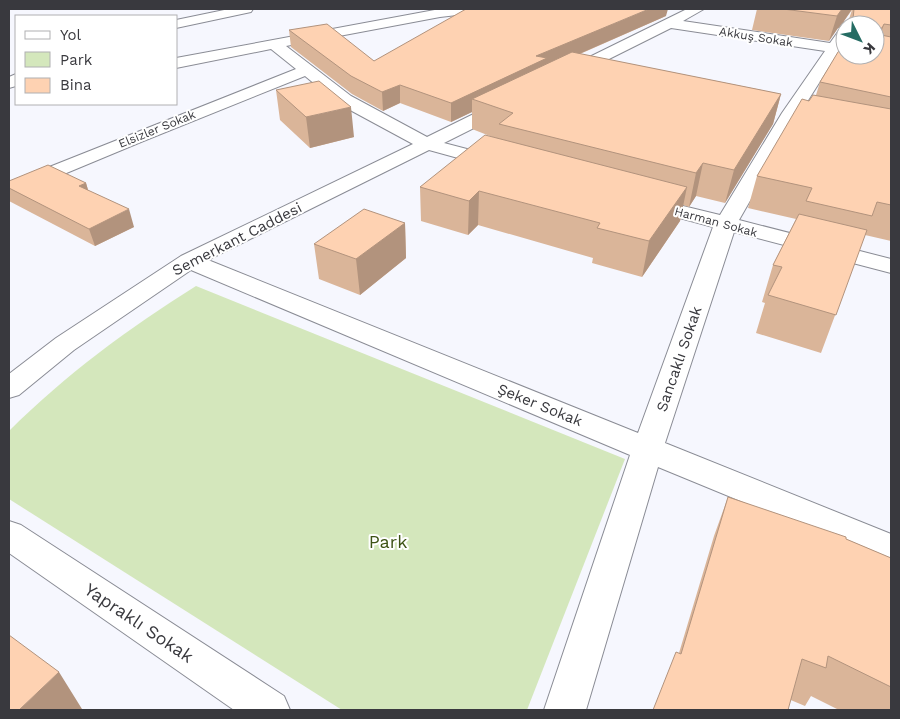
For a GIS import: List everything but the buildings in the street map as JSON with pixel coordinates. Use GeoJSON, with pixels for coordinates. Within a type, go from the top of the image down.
{"type":"FeatureCollection","features":[{"type":"Feature","properties":{"kind":"street"},"geometry":{"type":"LineString","coordinates":[[178,24],[246,9]]}},
{"type":"Feature","properties":{"kind":"street"},"geometry":{"type":"LineString","coordinates":[[178,63],[444,11],[474,9]]}},
{"type":"Feature","properties":{"kind":"street"},"geometry":{"type":"LineString","coordinates":[[550,82],[697,9]]}},
{"type":"Feature","properties":{"kind":"street","name":"Akkuş Sokak"},"geometry":{"type":"LineString","coordinates":[[668,23],[835,33]]}},
{"type":"Feature","properties":{"kind":"street"},"geometry":{"type":"LineString","coordinates":[[275,45],[345,100],[426,144],[513,167]]}},
{"type":"Feature","properties":{"kind":"street","name":"Sancaklı Sokak"},"geometry":{"type":"LineString","coordinates":[[565,710],[648,449],[725,225],[791,113],[835,50]]}},
{"type":"Feature","properties":{"kind":"street"},"geometry":{"type":"LineString","coordinates":[[577,69],[606,75]]}},
{"type":"Feature","properties":{"kind":"street","name":"Elsizler Sokak"},"geometry":{"type":"LineString","coordinates":[[9,190],[307,70]]}},
{"type":"Feature","properties":{"kind":"street","name":"Semerkant Caddesi"},"geometry":{"type":"LineString","coordinates":[[9,388],[66,344],[189,262],[524,96]]}},
{"type":"Feature","properties":{"kind":"street","name":"Harman Sokak"},"geometry":{"type":"LineString","coordinates":[[629,199],[891,266]]}},
{"type":"Feature","properties":{"kind":"street","name":"Şeker Sokak"},"geometry":{"type":"LineString","coordinates":[[189,262],[891,549]]}},
{"type":"Feature","properties":{"kind":"street","name":"Yapraklı Sokak"},"geometry":{"type":"LineString","coordinates":[[9,535],[269,710]]}},
{"type":"Feature","properties":{"kind":"green space","name":"Park"},"geometry":{"type":"Polygon","coordinates":[[[196,286],[625,459],[527,710],[342,710],[9,499],[9,431],[30,410],[98,353],[146,318],[196,286]]]}}]}
